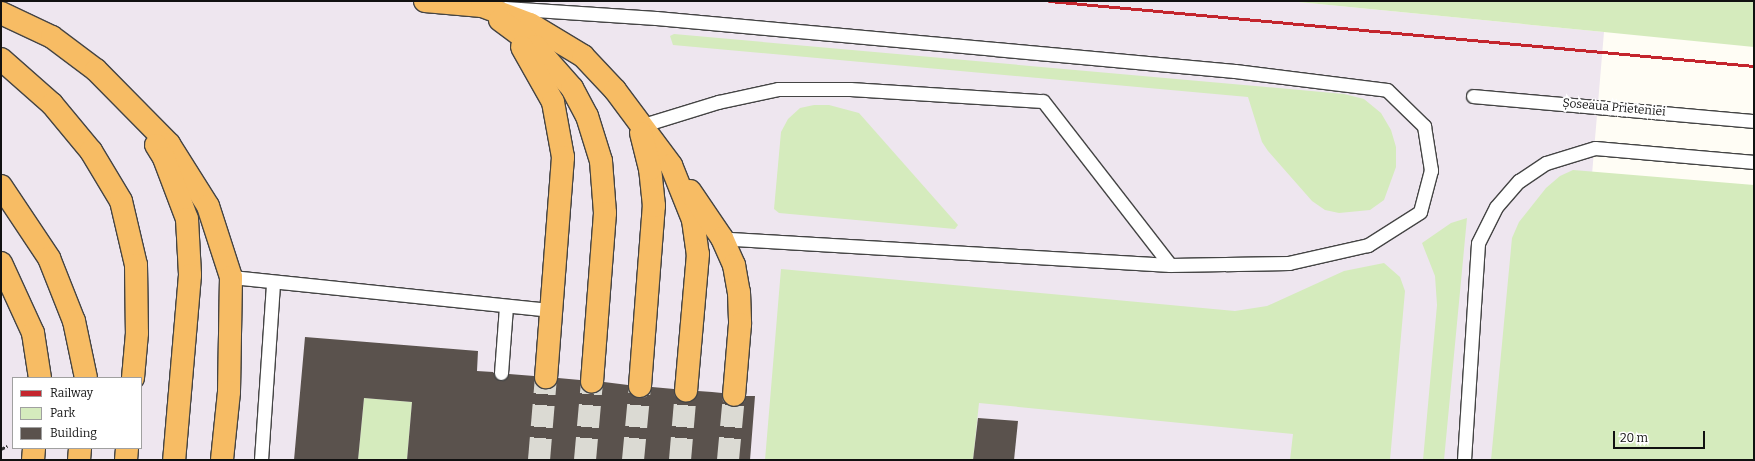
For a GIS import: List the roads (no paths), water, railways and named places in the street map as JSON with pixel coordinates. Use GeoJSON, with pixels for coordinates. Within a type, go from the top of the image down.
{"type":"FeatureCollection","features":[{"type":"Feature","properties":{"kind":"highway"},"geometry":{"type":"LineString","coordinates":[[425,1],[482,6],[530,24],[583,56],[615,90],[722,238],[734,265],[739,292],[734,395]]}},
{"type":"Feature","properties":{"kind":"highway"},"geometry":{"type":"LineString","coordinates":[[482,6],[522,48],[540,74],[559,124],[562,188],[546,377]]}},
{"type":"Feature","properties":{"kind":"highway"},"geometry":{"type":"LineString","coordinates":[[482,6],[535,46],[552,64],[572,88],[595,138],[604,185],[605,213],[592,381]]}},
{"type":"Feature","properties":{"kind":"highway"},"geometry":{"type":"LineString","coordinates":[[1,13],[52,37],[96,70],[132,109],[169,144],[208,206],[231,277],[229,392],[222,460]]}},
{"type":"Feature","properties":{"kind":"highway"},"geometry":{"type":"LineString","coordinates":[[1,59],[52,104],[91,150],[121,201],[136,265],[137,333],[133,377]]}},
{"type":"Feature","properties":{"kind":"highway"},"geometry":{"type":"LineString","coordinates":[[132,109],[164,158],[187,219],[190,275],[174,460]]}},
{"type":"Feature","properties":{"kind":"highway"},"geometry":{"type":"LineString","coordinates":[[640,126],[650,169],[654,206],[640,386]]}},
{"type":"Feature","properties":{"kind":"highway"},"geometry":{"type":"LineString","coordinates":[[671,166],[693,220],[698,254],[686,390]]}},
{"type":"Feature","properties":{"kind":"highway"},"geometry":{"type":"LineString","coordinates":[[1,186],[49,258],[74,321],[86,377]]}},
{"type":"Feature","properties":{"kind":"highway"},"geometry":{"type":"LineString","coordinates":[[1,263],[33,333],[40,377]]}},
{"type":"Feature","properties":{"kind":"highway"},"geometry":{"type":"LineString","coordinates":[[33,460],[34,449]]}},
{"type":"Feature","properties":{"kind":"highway"},"geometry":{"type":"LineString","coordinates":[[79,460],[80,449]]}},
{"type":"Feature","properties":{"kind":"highway"},"geometry":{"type":"LineString","coordinates":[[126,460],[127,449]]}},
{"type":"Feature","properties":{"kind":"lane"},"geometry":{"type":"LineString","coordinates":[[482,6],[656,18],[1235,71],[1387,90],[1424,126],[1431,170],[1420,212],[1368,245],[1288,263],[1170,265],[722,238]]}},
{"type":"Feature","properties":{"kind":"lane"},"geometry":{"type":"LineString","coordinates":[[640,126],[718,102],[778,89],[850,89],[1044,101],[1170,265]]}},
{"type":"Feature","properties":{"kind":"lane","name":"Șoseaua Prieteniei"},"geometry":{"type":"LineString","coordinates":[[1473,96],[1754,121]]}},
{"type":"Feature","properties":{"kind":"lane"},"geometry":{"type":"LineString","coordinates":[[1464,460],[1478,243],[1496,206],[1519,181],[1546,163],[1595,148],[1754,162]]}},
{"type":"Feature","properties":{"kind":"lane"},"geometry":{"type":"LineString","coordinates":[[231,277],[552,310]]}},
{"type":"Feature","properties":{"kind":"lane"},"geometry":{"type":"LineString","coordinates":[[261,460],[273,282]]}},
{"type":"Feature","properties":{"kind":"lane"},"geometry":{"type":"LineString","coordinates":[[501,373],[506,306]]}},
{"type":"Feature","properties":{"kind":"tunnel"},"geometry":{"type":"LineString","coordinates":[[539,460],[546,377]]}},
{"type":"Feature","properties":{"kind":"tunnel"},"geometry":{"type":"LineString","coordinates":[[585,460],[592,381]]}},
{"type":"Feature","properties":{"kind":"tunnel"},"geometry":{"type":"LineString","coordinates":[[633,460],[640,386]]}},
{"type":"Feature","properties":{"kind":"tunnel"},"geometry":{"type":"LineString","coordinates":[[680,460],[686,390]]}},
{"type":"Feature","properties":{"kind":"tunnel"},"geometry":{"type":"LineString","coordinates":[[728,460],[734,395]]}},
{"type":"Feature","properties":{"kind":"railway"},"geometry":{"type":"LineString","coordinates":[[1049,1],[1754,66]]}}]}
